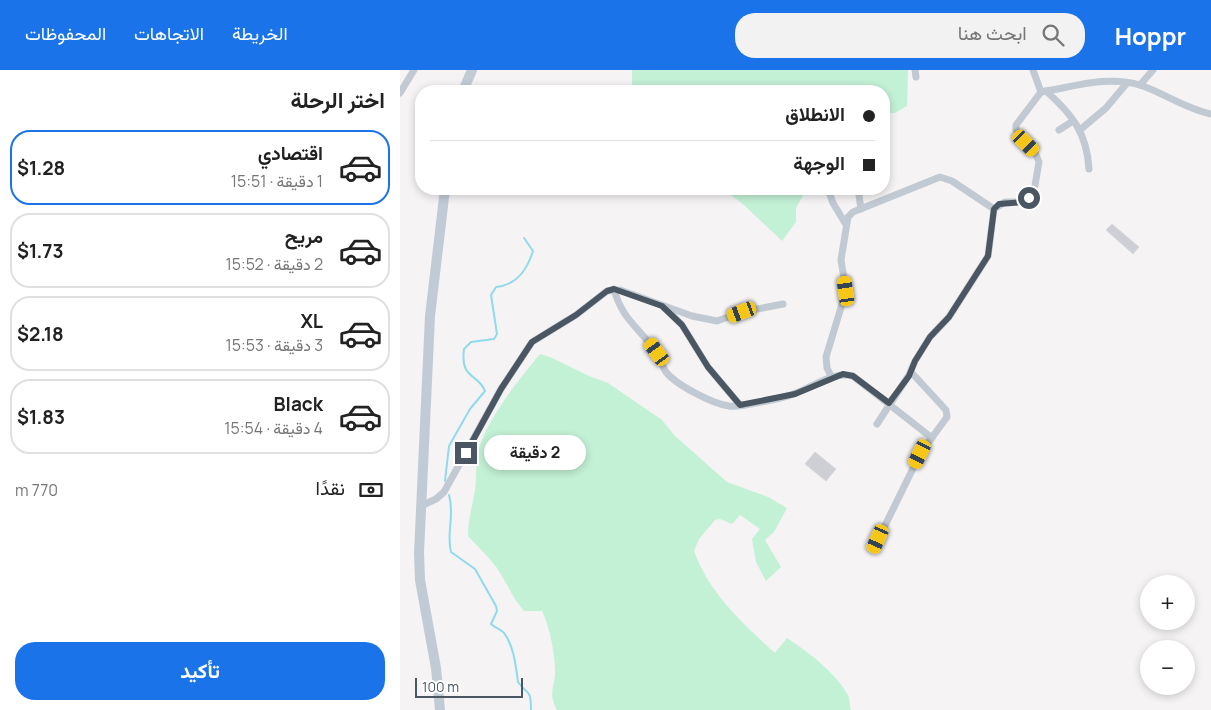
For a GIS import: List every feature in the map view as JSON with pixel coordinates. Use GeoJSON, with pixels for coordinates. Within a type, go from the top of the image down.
{"type":"FeatureCollection","features":[{"type":"Feature","properties":{"kind":"street"},"geometry":{"type":"LineString","coordinates":[[400,93],[414,70]]}},
{"type":"Feature","properties":{"kind":"street"},"geometry":{"type":"LineString","coordinates":[[466,85],[472,70]]}},
{"type":"Feature","properties":{"kind":"street"},"geometry":{"type":"LineString","coordinates":[[1033,70],[1043,91],[1081,129],[1086,141],[1089,169]]}},
{"type":"Feature","properties":{"kind":"street"},"geometry":{"type":"LineString","coordinates":[[1140,85],[1153,70]]}},
{"type":"Feature","properties":{"kind":"street"},"geometry":{"type":"LineString","coordinates":[[994,209],[1005,202],[1023,202],[1034,191],[1038,162],[1037,155],[1016,130],[1018,121],[1043,91],[1075,84],[1102,81],[1127,83],[1140,85],[1211,114]]}},
{"type":"Feature","properties":{"kind":"street"},"geometry":{"type":"LineString","coordinates":[[1081,129],[1106,108],[1127,83]]}},
{"type":"Feature","properties":{"kind":"street"},"geometry":{"type":"LineString","coordinates":[[1059,130],[1073,121]]}},
{"type":"Feature","properties":{"kind":"street"},"geometry":{"type":"LineString","coordinates":[[831,376],[827,368],[826,357],[846,291],[841,260],[845,223],[848,217],[861,209],[940,177],[952,181],[994,209]]}},
{"type":"Feature","properties":{"kind":"street"},"geometry":{"type":"LineString","coordinates":[[440,710],[420,580],[419,554],[430,316],[444,195]]}},
{"type":"Feature","properties":{"kind":"street"},"geometry":{"type":"LineString","coordinates":[[830,195],[845,223]]}},
{"type":"Feature","properties":{"kind":"street"},"geometry":{"type":"LineString","coordinates":[[859,195],[861,209]]}},
{"type":"Feature","properties":{"kind":"street"},"geometry":{"type":"LineString","coordinates":[[876,424],[911,372],[930,337],[949,317],[988,256],[994,209]]}},
{"type":"Feature","properties":{"kind":"street"},"geometry":{"type":"LineString","coordinates":[[421,506],[436,499],[444,492],[501,389],[532,342],[576,315],[607,291],[614,289],[692,316],[716,321],[742,312],[783,304]]}},
{"type":"Feature","properties":{"kind":"street"},"geometry":{"type":"LineString","coordinates":[[614,289],[623,314],[648,340],[663,361],[665,371],[685,387],[714,402],[730,407],[795,394],[831,376],[843,374],[853,376],[932,438]]}},
{"type":"Feature","properties":{"kind":"street"},"geometry":{"type":"LineString","coordinates":[[662,306],[682,325],[708,367],[740,405]]}},
{"type":"Feature","properties":{"kind":"street"},"geometry":{"type":"LineString","coordinates":[[874,548],[920,454],[945,422],[948,414],[911,372]]}},
{"type":"Feature","properties":{"kind":"green space"},"geometry":{"type":"Polygon","coordinates":[[[632,70],[908,70],[907,106],[895,113],[890,113],[890,85],[632,85],[632,70]]]}},
{"type":"Feature","properties":{"kind":"green space"},"geometry":{"type":"Polygon","coordinates":[[[731,195],[803,195],[796,208],[796,222],[782,241],[731,195]]]}},
{"type":"Feature","properties":{"kind":"green space"},"geometry":{"type":"Polygon","coordinates":[[[540,354],[608,383],[662,420],[674,435],[727,482],[768,497],[787,508],[774,532],[765,540],[781,567],[766,581],[756,562],[752,539],[760,529],[740,515],[732,524],[720,519],[715,520],[699,539],[694,551],[708,581],[739,619],[775,653],[787,638],[812,656],[843,687],[849,697],[851,710],[557,710],[552,694],[555,675],[554,654],[542,611],[524,611],[497,568],[468,536],[478,453],[483,436],[505,399],[540,354]]]}},
{"type":"Feature","properties":{"kind":"building"},"geometry":{"type":"Polygon","coordinates":[[[1112,224],[1139,247],[1133,254],[1106,230],[1112,224]]]}},
{"type":"Feature","properties":{"kind":"building"},"geometry":{"type":"Polygon","coordinates":[[[815,452],[836,469],[826,481],[805,464],[815,452]]]}},
{"type":"Feature","properties":{"kind":"waterway"},"geometry":{"type":"LineString","coordinates":[[445,481],[449,446],[470,409],[485,391],[482,385],[467,371],[463,359],[464,349],[471,342],[494,339],[497,334],[491,295],[496,287],[515,280],[528,264],[533,251],[524,238]]}},
{"type":"Feature","properties":{"kind":"waterway"},"geometry":{"type":"LineString","coordinates":[[449,495],[451,503],[449,538],[451,552],[475,569],[496,606],[497,611],[491,624],[503,632],[510,644],[518,682],[530,695],[531,710]]}},
{"type":"Feature","properties":{"kind":"route"},"geometry":{"type":"LineString","coordinates":[[466,453],[501,389],[532,342],[576,315],[607,291],[614,289],[662,306],[682,325],[721,385],[740,405],[795,394],[831,376],[843,374],[853,376],[889,403],[909,376],[915,361],[930,337],[949,317],[988,256],[994,209],[999,204],[1005,202],[1023,202],[1029,198]]}}]}
